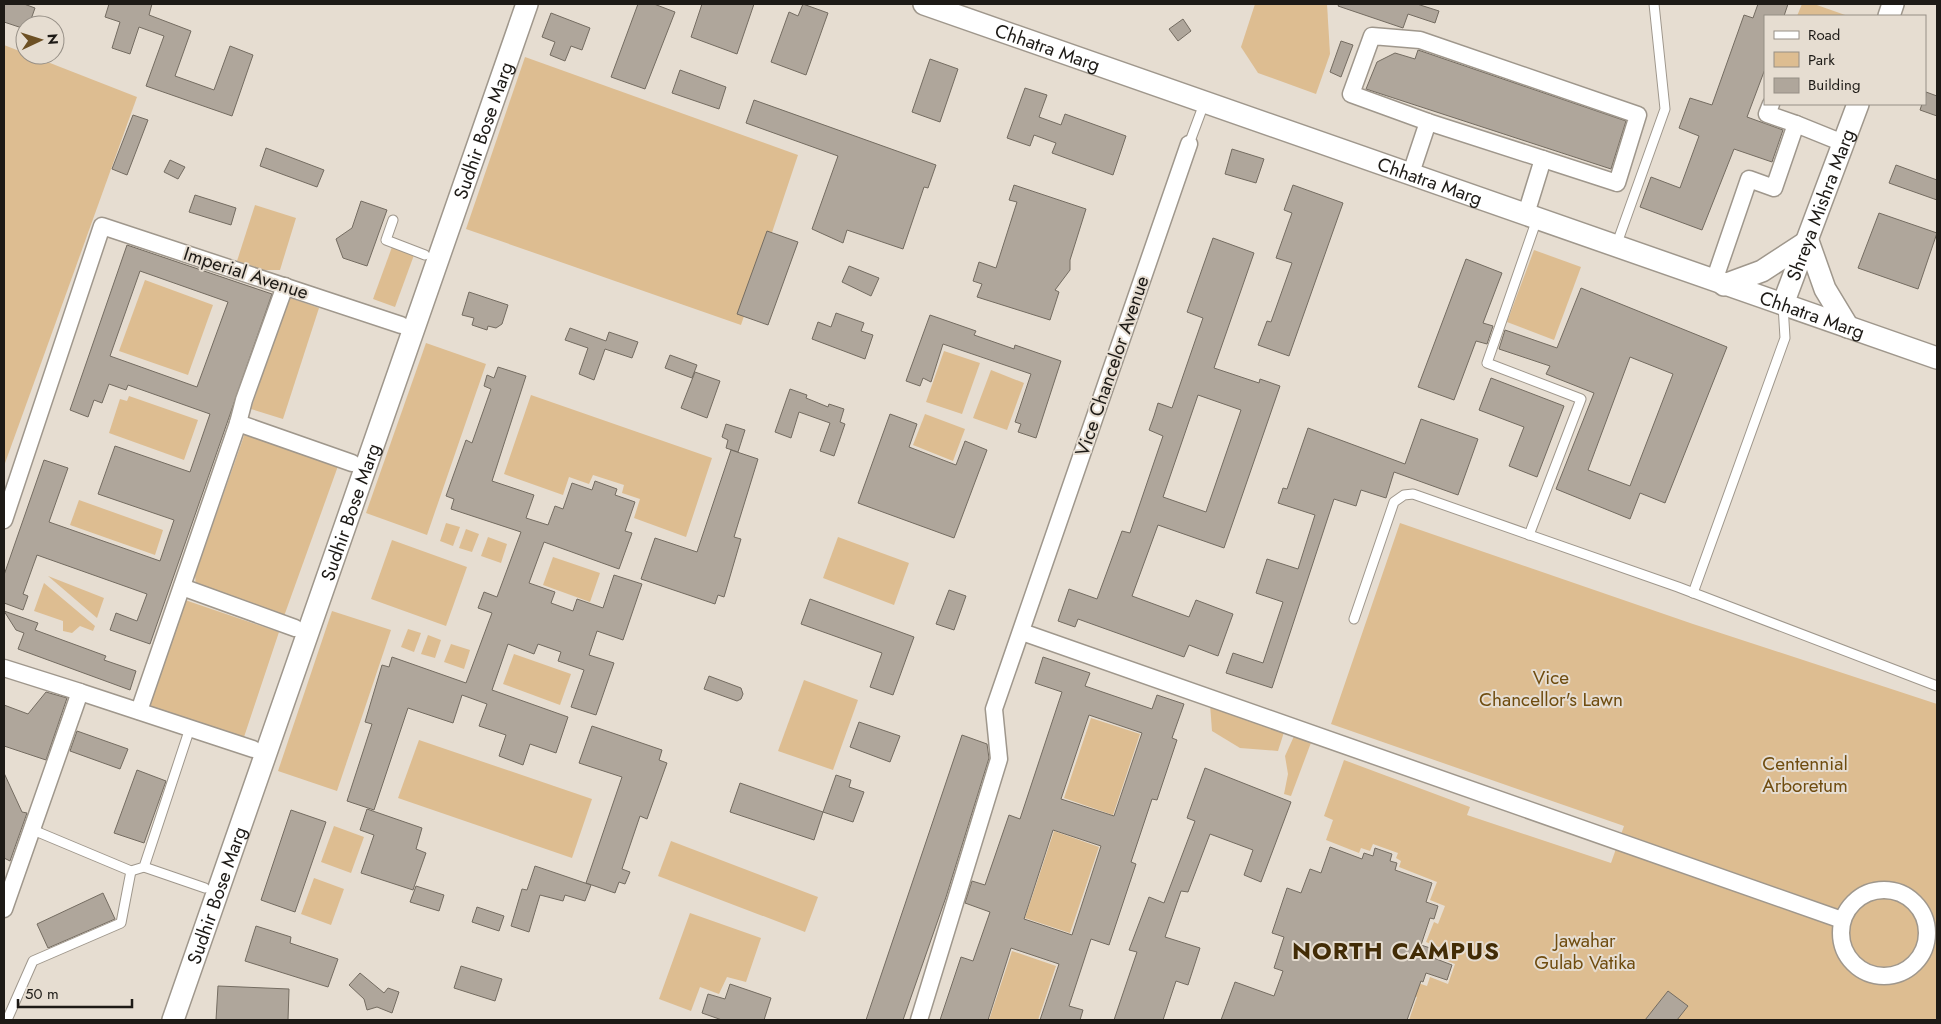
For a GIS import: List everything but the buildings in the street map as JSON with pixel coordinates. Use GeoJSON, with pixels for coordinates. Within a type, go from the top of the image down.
{"type":"FeatureCollection","features":[{"type":"Feature","properties":{"kind":"street","name":"Sudhir Bose Marg"},"geometry":{"type":"LineString","coordinates":[[160,1020],[352,463],[395,323],[425,254],[512,4]]}},
{"type":"Feature","properties":{"kind":"street","name":"Sudhir Bose Marg"},"geometry":{"type":"LineString","coordinates":[[174,1020],[527,4]]}},
{"type":"Feature","properties":{"kind":"street","name":"Chhatra Marg"},"geometry":{"type":"LineString","coordinates":[[924,4],[1937,358]]}},
{"type":"Feature","properties":{"kind":"street"},"geometry":{"type":"LineString","coordinates":[[1372,36],[1420,40],[1638,115],[1617,183],[1428,122],[1351,94],[1372,36]]}},
{"type":"Feature","properties":{"kind":"street"},"geometry":{"type":"LineString","coordinates":[[1771,105],[1767,114],[1843,143]]}},
{"type":"Feature","properties":{"kind":"street","name":"Shreya Mishra Marg"},"geometry":{"type":"LineString","coordinates":[[1783,304],[1858,105]]}},
{"type":"Feature","properties":{"kind":"street"},"geometry":{"type":"LineString","coordinates":[[1411,173],[1428,122]]}},
{"type":"Feature","properties":{"kind":"street"},"geometry":{"type":"LineString","coordinates":[[1719,283],[1749,179],[1774,188],[1796,124]]}},
{"type":"Feature","properties":{"kind":"street","name":"Vice Chancelor Avenue"},"geometry":{"type":"LineString","coordinates":[[919,1020],[999,759],[994,709],[1189,144]]}},
{"type":"Feature","properties":{"kind":"street"},"geometry":{"type":"LineString","coordinates":[[1532,216],[1543,159]]}},
{"type":"Feature","properties":{"kind":"street","name":"Imperial Avenue"},"geometry":{"type":"LineString","coordinates":[[4,520],[102,226],[395,323]]}},
{"type":"Feature","properties":{"kind":"street"},"geometry":{"type":"LineString","coordinates":[[1719,283],[1762,271],[1808,241],[1825,290],[1848,326]]}},
{"type":"Feature","properties":{"kind":"street"},"geometry":{"type":"LineString","coordinates":[[139,711],[238,423],[244,400],[285,286]]}},
{"type":"Feature","properties":{"kind":"street"},"geometry":{"type":"LineString","coordinates":[[238,423],[352,463]]}},
{"type":"Feature","properties":{"kind":"street"},"geometry":{"type":"LineString","coordinates":[[182,587],[295,628]]}},
{"type":"Feature","properties":{"kind":"street"},"geometry":{"type":"LineString","coordinates":[[1022,632],[1842,920]]}},
{"type":"Feature","properties":{"kind":"street"},"geometry":{"type":"LineString","coordinates":[[4,668],[253,749]]}},
{"type":"Feature","properties":{"kind":"street"},"geometry":{"type":"LineString","coordinates":[[4,909],[8,887],[32,830],[80,692]]}},
{"type":"Feature","properties":{"kind":"street"},"geometry":{"type":"LineString","coordinates":[[1885,890],[1896,891],[1912,900],[1924,916],[1931,946],[1904,971],[1888,976],[1868,974],[1854,965],[1845,952],[1841,942],[1842,920],[1847,910],[1863,894],[1885,890]]}},
{"type":"Feature","properties":{"kind":"lane"},"geometry":{"type":"LineString","coordinates":[[1616,247],[1666,108],[1654,4]]}},
{"type":"Feature","properties":{"kind":"lane","name":"Vice Chancelor Avenue"},"geometry":{"type":"LineString","coordinates":[[1189,144],[1205,101]]}},
{"type":"Feature","properties":{"kind":"lane"},"geometry":{"type":"LineString","coordinates":[[1529,535],[1580,399],[1487,363],[1532,216]]}},
{"type":"Feature","properties":{"kind":"lane"},"geometry":{"type":"LineString","coordinates":[[392,220],[386,240],[425,254]]}},
{"type":"Feature","properties":{"kind":"lane"},"geometry":{"type":"LineString","coordinates":[[1693,593],[1785,338],[1783,304]]}},
{"type":"Feature","properties":{"kind":"lane"},"geometry":{"type":"LineString","coordinates":[[1354,619],[1394,502],[1404,495],[1413,494],[1693,593],[1937,686]]}},
{"type":"Feature","properties":{"kind":"lane"},"geometry":{"type":"LineString","coordinates":[[144,867],[190,728]]}},
{"type":"Feature","properties":{"kind":"lane"},"geometry":{"type":"LineString","coordinates":[[32,830],[131,871],[144,867],[205,888]]}},
{"type":"Feature","properties":{"kind":"lane"},"geometry":{"type":"LineString","coordinates":[[7,1020],[33,961],[121,923],[131,871]]}},
{"type":"Feature","properties":{"kind":"green space"},"geometry":{"type":"Polygon","coordinates":[[[1255,4],[1327,4],[1330,54],[1316,94],[1258,73],[1241,47],[1255,4]]]}},
{"type":"Feature","properties":{"kind":"green space"},"geometry":{"type":"Polygon","coordinates":[[[1802,4],[1814,4],[1845,15],[1797,15],[1802,4]]]}},
{"type":"Feature","properties":{"kind":"green space"},"geometry":{"type":"Polygon","coordinates":[[[4,45],[15,49],[15,65],[55,65],[137,97],[4,466],[4,45]]]}},
{"type":"Feature","properties":{"kind":"green space"},"geometry":{"type":"Polygon","coordinates":[[[525,57],[798,155],[741,325],[466,229],[525,57]]]}},
{"type":"Feature","properties":{"kind":"green space"},"geometry":{"type":"Polygon","coordinates":[[[255,205],[296,218],[280,270],[264,270],[237,261],[255,205]]]}},
{"type":"Feature","properties":{"kind":"green space"},"geometry":{"type":"Polygon","coordinates":[[[392,247],[414,255],[395,307],[373,299],[392,247]]]}},
{"type":"Feature","properties":{"kind":"green space"},"geometry":{"type":"Polygon","coordinates":[[[1534,250],[1581,267],[1554,340],[1507,322],[1534,250]]]}},
{"type":"Feature","properties":{"kind":"green space"},"geometry":{"type":"Polygon","coordinates":[[[145,280],[213,305],[188,375],[119,351],[145,280]]]}},
{"type":"Feature","properties":{"kind":"green space"},"geometry":{"type":"Polygon","coordinates":[[[288,297],[319,308],[283,419],[251,409],[288,297]]]}},
{"type":"Feature","properties":{"kind":"green space"},"geometry":{"type":"Polygon","coordinates":[[[426,343],[486,364],[427,535],[366,513],[426,343]]]}},
{"type":"Feature","properties":{"kind":"green space"},"geometry":{"type":"Polygon","coordinates":[[[944,351],[980,363],[962,414],[926,402],[944,351]]]}},
{"type":"Feature","properties":{"kind":"green space"},"geometry":{"type":"Polygon","coordinates":[[[991,370],[1024,383],[1007,430],[973,418],[991,370]]]}},
{"type":"Feature","properties":{"kind":"green space"},"geometry":{"type":"Polygon","coordinates":[[[531,395],[712,458],[686,537],[634,518],[640,499],[622,493],[624,485],[593,475],[589,484],[569,477],[563,495],[504,474],[531,395]]]}},
{"type":"Feature","properties":{"kind":"green space"},"geometry":{"type":"Polygon","coordinates":[[[129,396],[198,420],[184,460],[109,433],[120,399],[127,401],[129,396]]]}},
{"type":"Feature","properties":{"kind":"green space"},"geometry":{"type":"Polygon","coordinates":[[[925,414],[965,429],[953,461],[913,445],[925,414]]]}},
{"type":"Feature","properties":{"kind":"green space"},"geometry":{"type":"Polygon","coordinates":[[[245,433],[338,466],[283,619],[196,587],[195,575],[245,433]]]}},
{"type":"Feature","properties":{"kind":"green space"},"geometry":{"type":"Polygon","coordinates":[[[79,500],[163,530],[155,555],[70,525],[79,500]]]}},
{"type":"Feature","properties":{"kind":"green space"},"geometry":{"type":"Polygon","coordinates":[[[446,523],[460,527],[453,546],[440,541],[446,523]]]}},
{"type":"Feature","properties":{"kind":"green space"},"geometry":{"type":"Polygon","coordinates":[[[1400,523],[1693,624],[1937,704],[1937,1020],[1409,1020],[1417,997],[1407,993],[1412,981],[1427,986],[1430,977],[1448,984],[1455,964],[1437,957],[1441,948],[1426,942],[1434,922],[1438,924],[1445,906],[1430,900],[1437,882],[1399,867],[1401,861],[1396,858],[1398,853],[1373,844],[1370,851],[1361,848],[1359,853],[1326,840],[1333,820],[1324,816],[1344,760],[1470,807],[1467,815],[1611,863],[1624,826],[1331,724],[1400,523]]]}},
{"type":"Feature","properties":{"kind":"green space"},"geometry":{"type":"Polygon","coordinates":[[[466,529],[479,534],[472,552],[459,548],[466,529]]]}},
{"type":"Feature","properties":{"kind":"green space"},"geometry":{"type":"Polygon","coordinates":[[[488,537],[507,544],[501,563],[481,556],[488,537]]]}},
{"type":"Feature","properties":{"kind":"green space"},"geometry":{"type":"Polygon","coordinates":[[[838,537],[909,563],[894,605],[823,578],[838,537]]]}},
{"type":"Feature","properties":{"kind":"green space"},"geometry":{"type":"Polygon","coordinates":[[[392,540],[467,567],[446,626],[371,599],[392,540]]]}},
{"type":"Feature","properties":{"kind":"green space"},"geometry":{"type":"Polygon","coordinates":[[[553,557],[600,573],[590,602],[543,585],[553,557]]]}},
{"type":"Feature","properties":{"kind":"green space"},"geometry":{"type":"Polygon","coordinates":[[[48,576],[104,598],[97,618],[48,576]]]}},
{"type":"Feature","properties":{"kind":"green space"},"geometry":{"type":"Polygon","coordinates":[[[44,583],[95,626],[93,631],[80,626],[72,633],[63,631],[63,621],[34,611],[44,583]]]}},
{"type":"Feature","properties":{"kind":"green space"},"geometry":{"type":"Polygon","coordinates":[[[185,600],[279,632],[243,740],[149,708],[185,600]]]}},
{"type":"Feature","properties":{"kind":"green space"},"geometry":{"type":"Polygon","coordinates":[[[332,611],[391,630],[337,791],[278,771],[332,611]]]}},
{"type":"Feature","properties":{"kind":"green space"},"geometry":{"type":"Polygon","coordinates":[[[408,629],[421,633],[414,652],[401,647],[408,629]]]}},
{"type":"Feature","properties":{"kind":"green space"},"geometry":{"type":"Polygon","coordinates":[[[428,635],[441,640],[435,658],[421,654],[428,635]]]}},
{"type":"Feature","properties":{"kind":"green space"},"geometry":{"type":"Polygon","coordinates":[[[451,644],[470,650],[464,669],[444,662],[451,644]]]}},
{"type":"Feature","properties":{"kind":"green space"},"geometry":{"type":"Polygon","coordinates":[[[514,654],[571,674],[560,705],[503,684],[514,654]]]}},
{"type":"Feature","properties":{"kind":"green space"},"geometry":{"type":"Polygon","coordinates":[[[804,680],[858,700],[833,770],[778,751],[804,680]]]}},
{"type":"Feature","properties":{"kind":"green space"},"geometry":{"type":"Polygon","coordinates":[[[1210,704],[1285,729],[1278,751],[1240,748],[1212,731],[1210,704]]]}},
{"type":"Feature","properties":{"kind":"green space"},"geometry":{"type":"Polygon","coordinates":[[[1091,718],[1140,734],[1113,815],[1064,798],[1091,718]]]}},
{"type":"Feature","properties":{"kind":"green space"},"geometry":{"type":"Polygon","coordinates":[[[1295,734],[1312,740],[1291,796],[1284,794],[1288,774],[1285,756],[1295,734]]]}},
{"type":"Feature","properties":{"kind":"green space"},"geometry":{"type":"Polygon","coordinates":[[[419,740],[592,799],[572,858],[398,798],[419,740]]]}},
{"type":"Feature","properties":{"kind":"green space"},"geometry":{"type":"Polygon","coordinates":[[[334,826],[364,837],[351,873],[321,862],[334,826]]]}},
{"type":"Feature","properties":{"kind":"green space"},"geometry":{"type":"Polygon","coordinates":[[[1054,831],[1099,847],[1070,933],[1025,918],[1054,831]]]}},
{"type":"Feature","properties":{"kind":"green space"},"geometry":{"type":"Polygon","coordinates":[[[671,841],[818,897],[805,932],[658,876],[671,841]]]}},
{"type":"Feature","properties":{"kind":"green space"},"geometry":{"type":"Polygon","coordinates":[[[314,878],[344,889],[331,925],[301,914],[314,878]]]}},
{"type":"Feature","properties":{"kind":"green space"},"geometry":{"type":"Polygon","coordinates":[[[690,913],[761,938],[746,982],[727,977],[719,994],[700,987],[691,1011],[659,999],[690,913]]]}},
{"type":"Feature","properties":{"kind":"green space"},"geometry":{"type":"Polygon","coordinates":[[[1012,951],[1056,966],[1038,1020],[989,1020],[1012,951]]]}},
{"type":"Feature","properties":{"kind":"district","name":"NORTH CAMPUS"},"geometry":{"type":"Point","coordinates":[1396,950]}},
{"type":"Feature","properties":{"kind":"park label","name":"Vice Chancellor's Lawn"},"geometry":{"type":"Point","coordinates":[1551,688]}},
{"type":"Feature","properties":{"kind":"park label","name":"Centennial Arboretum"},"geometry":{"type":"Point","coordinates":[1805,774]}},
{"type":"Feature","properties":{"kind":"park label","name":"Jawahar Gulab Vatika"},"geometry":{"type":"Point","coordinates":[1585,951]}}]}
